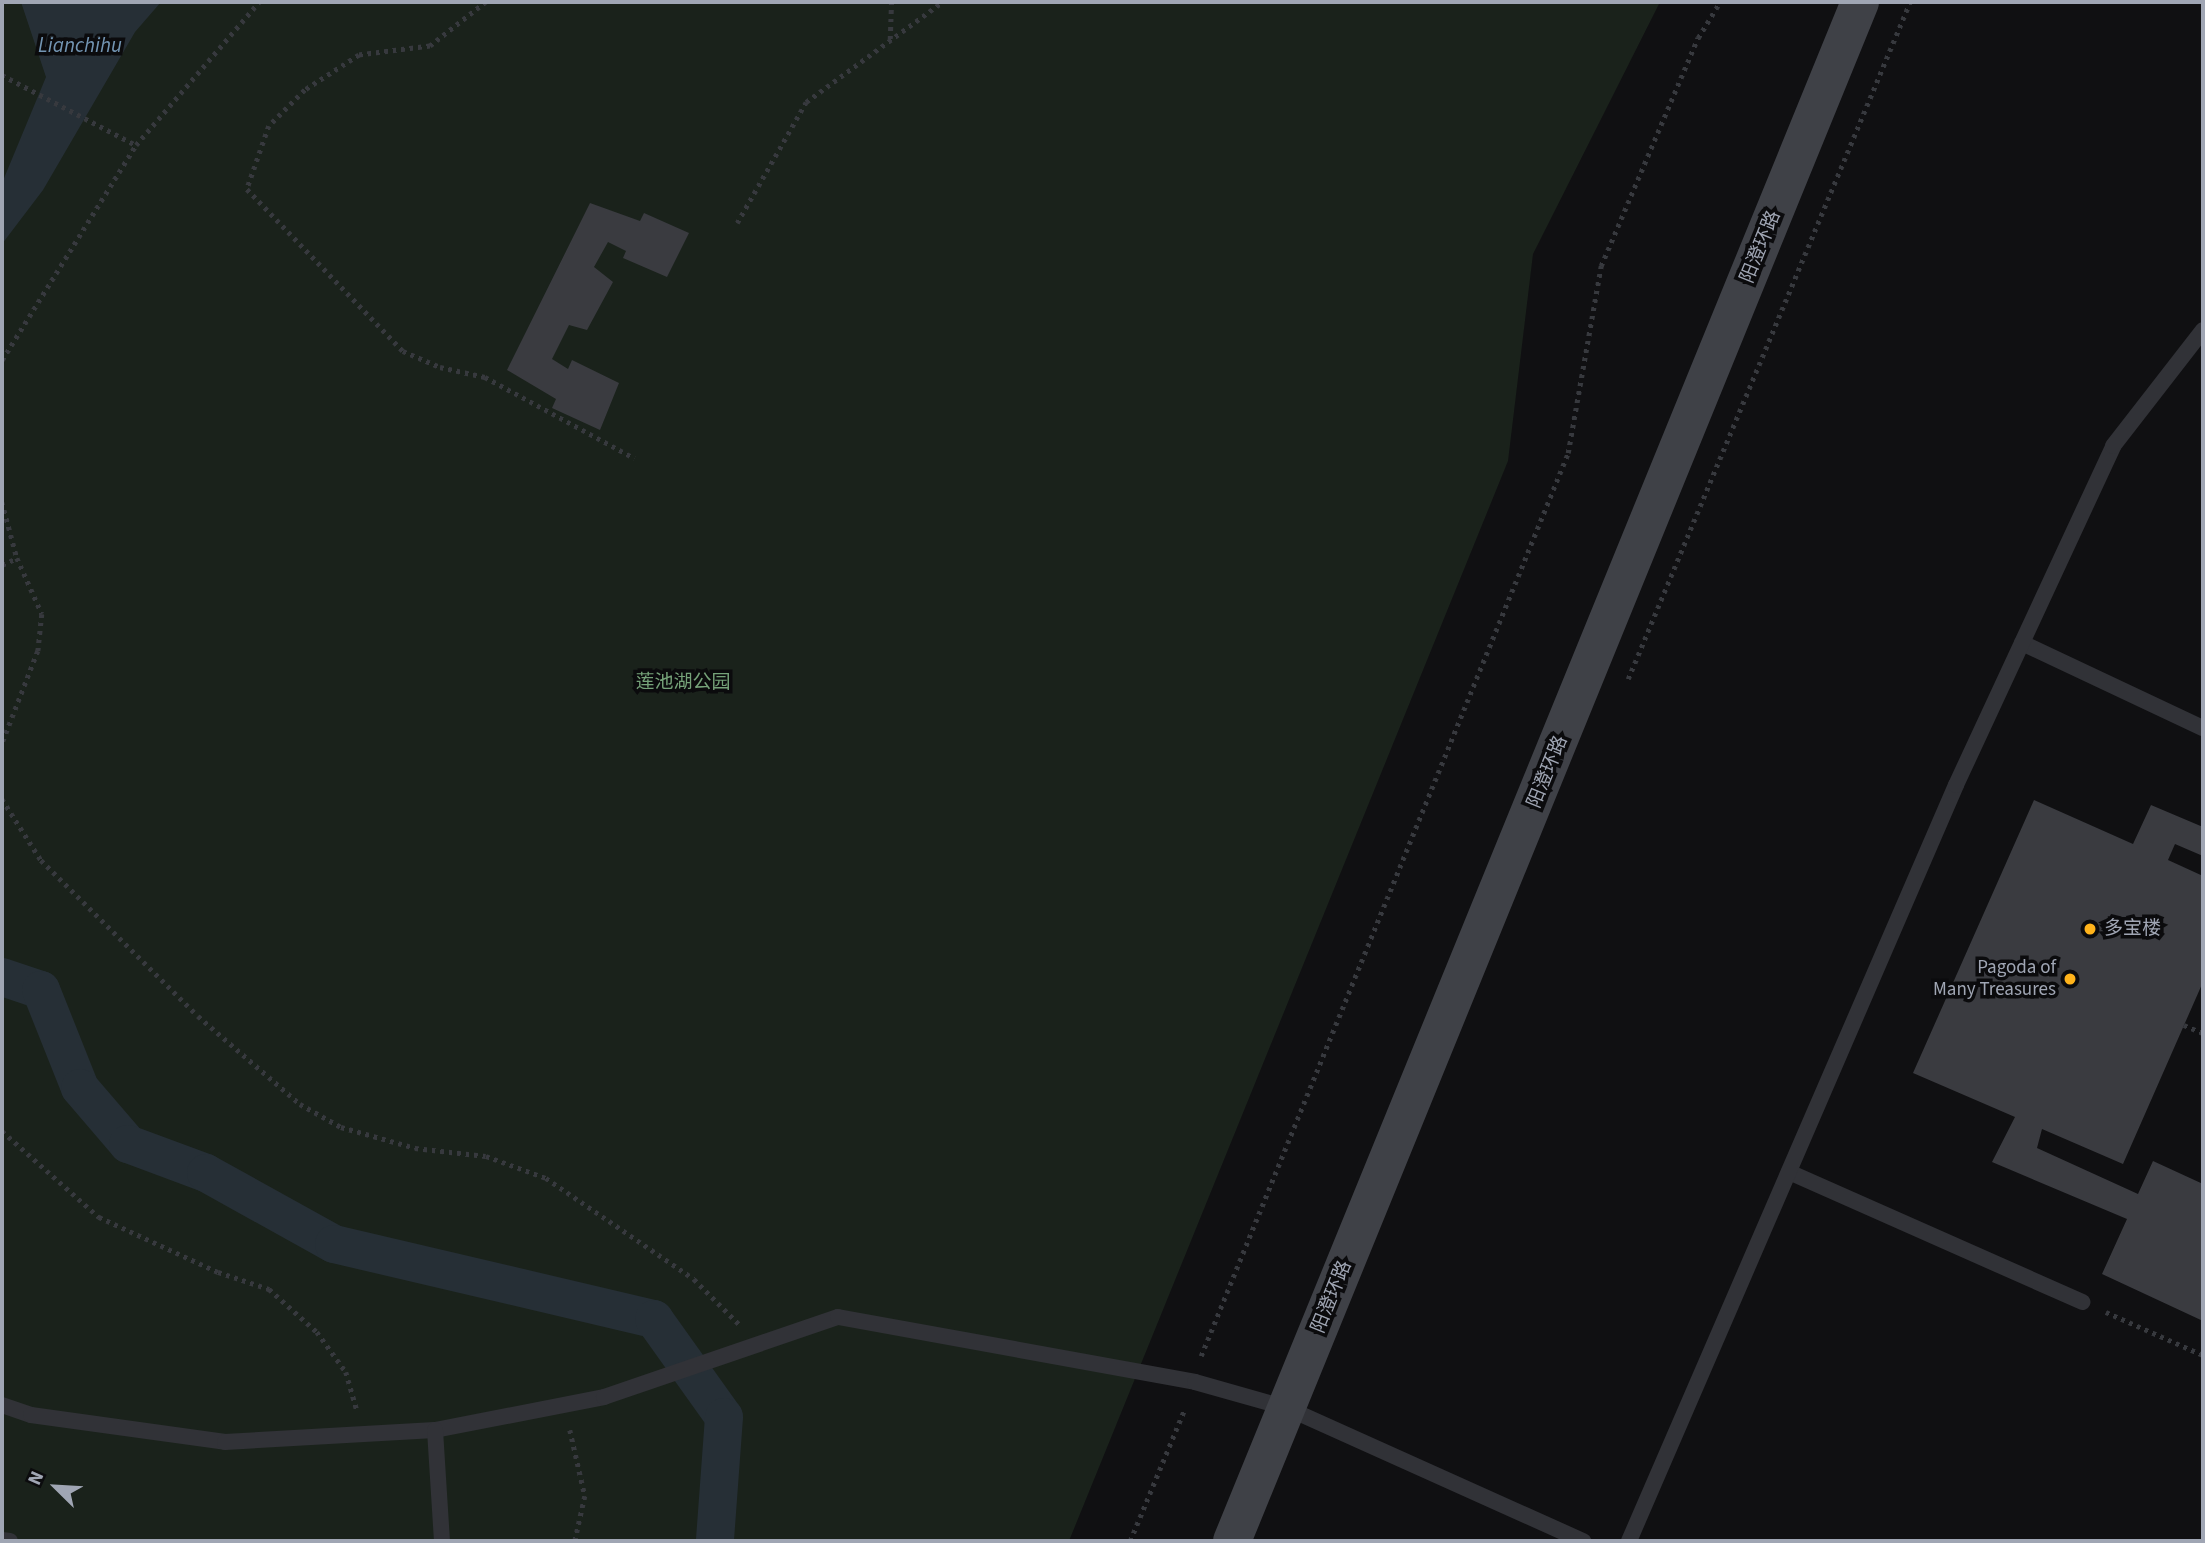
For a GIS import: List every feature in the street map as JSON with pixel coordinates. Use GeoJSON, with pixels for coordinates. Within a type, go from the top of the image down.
{"type":"FeatureCollection","features":[{"type":"Feature","properties":{"kind":"main road","name":"阳澄环路"},"geometry":{"type":"LineString","coordinates":[[1232,1541],[1860,2]]}},
{"type":"Feature","properties":{"kind":"lane"},"geometry":{"type":"LineString","coordinates":[[1629,1541],[2022,643],[2113,446],[2203,330]]}},
{"type":"Feature","properties":{"kind":"lane"},"geometry":{"type":"LineString","coordinates":[[2022,643],[2203,728]]}},
{"type":"Feature","properties":{"kind":"lane"},"geometry":{"type":"LineString","coordinates":[[1789,1172],[2082,1302]]}},
{"type":"Feature","properties":{"kind":"lane"},"geometry":{"type":"LineString","coordinates":[[2,1405],[31,1415],[225,1441],[435,1430],[565,1405],[631,1388],[838,1317],[1195,1382],[1287,1408],[1583,1541]]}},
{"type":"Feature","properties":{"kind":"lane"},"geometry":{"type":"LineString","coordinates":[[435,1430],[442,1541]]}},
{"type":"Feature","properties":{"kind":"lane"},"geometry":{"type":"LineString","coordinates":[[2,1540],[10,1541]]}},
{"type":"Feature","properties":{"kind":"path"},"geometry":{"type":"LineString","coordinates":[[2,360],[136,145],[259,2]]}},
{"type":"Feature","properties":{"kind":"path"},"geometry":{"type":"LineString","coordinates":[[485,2],[430,46],[359,55],[305,90],[269,126],[247,189],[403,351],[440,367],[485,377],[634,458]]}},
{"type":"Feature","properties":{"kind":"path"},"geometry":{"type":"LineString","coordinates":[[890,40],[891,2]]}},
{"type":"Feature","properties":{"kind":"path"},"geometry":{"type":"LineString","coordinates":[[737,223],[806,102],[942,2]]}},
{"type":"Feature","properties":{"kind":"path"},"geometry":{"type":"LineString","coordinates":[[1130,1541],[1195,1382],[1206,1335],[1568,453],[1601,266],[1698,38],[1720,2]]}},
{"type":"Feature","properties":{"kind":"path"},"geometry":{"type":"LineString","coordinates":[[2,75],[136,145]]}},
{"type":"Feature","properties":{"kind":"path"},"geometry":{"type":"LineString","coordinates":[[2,502],[17,558],[42,614],[38,651],[2,744]]}},
{"type":"Feature","properties":{"kind":"path"},"geometry":{"type":"LineString","coordinates":[[2,565],[17,558]]}},
{"type":"Feature","properties":{"kind":"path"},"geometry":{"type":"LineString","coordinates":[[2,799],[41,860],[198,1016],[300,1104],[341,1127],[415,1149],[486,1156],[546,1178],[694,1279],[740,1326],[749,1347]]}},
{"type":"Feature","properties":{"kind":"path"},"geometry":{"type":"LineString","coordinates":[[2184,1025],[2203,1034]]}},
{"type":"Feature","properties":{"kind":"path"},"geometry":{"type":"LineString","coordinates":[[2,1131],[99,1217],[218,1272],[269,1289],[317,1332],[346,1372],[363,1434]]}},
{"type":"Feature","properties":{"kind":"path"},"geometry":{"type":"LineString","coordinates":[[2082,1302],[2203,1355]]}},
{"type":"Feature","properties":{"kind":"path"},"geometry":{"type":"LineString","coordinates":[[565,1405],[585,1496],[575,1541]]}},
{"type":"Feature","properties":{"kind":"green space","name":"莲池湖公园"},"geometry":{"type":"Polygon","coordinates":[[[2,2],[1660,2],[1533,254],[1508,461],[1069,1541],[2,1541],[2,2]]]}},
{"type":"Feature","properties":{"kind":"water","name":"Lianchihu"},"geometry":{"type":"Polygon","coordinates":[[[21,2],[161,2],[135,32],[43,190],[2,244],[2,183],[46,77],[21,2]]]}},
{"type":"Feature","properties":{"kind":"building"},"geometry":{"type":"Polygon","coordinates":[[[590,203],[640,221],[644,213],[689,233],[667,277],[623,258],[626,251],[608,242],[594,267],[613,282],[587,330],[569,325],[552,359],[568,369],[572,360],[619,383],[600,430],[552,408],[556,399],[507,370],[590,203]]]}},
{"type":"Feature","properties":{"kind":"building","name":"多宝楼"},"geometry":{"type":"Polygon","coordinates":[[[2034,800],[2133,844],[2151,805],[2203,827],[2203,856],[2175,844],[2168,860],[2203,876],[2203,982],[2123,1164],[2042,1129],[2037,1148],[2138,1194],[2153,1161],[2203,1184],[2203,1321],[2102,1274],[2127,1219],[1992,1162],[2015,1117],[1913,1073],[2034,800]]]}},
{"type":"Feature","properties":{"kind":"waterway"},"geometry":{"type":"LineString","coordinates":[[2,977],[41,990],[80,1088],[128,1144],[206,1173],[334,1244],[654,1319],[724,1417],[715,1541]]}},
{"type":"Feature","properties":{"kind":"place","name":"多宝楼"},"geometry":{"type":"Point","coordinates":[2090,929]}},
{"type":"Feature","properties":{"kind":"place","name":"Pagoda of Many Treasures"},"geometry":{"type":"Point","coordinates":[2070,979]}}]}
